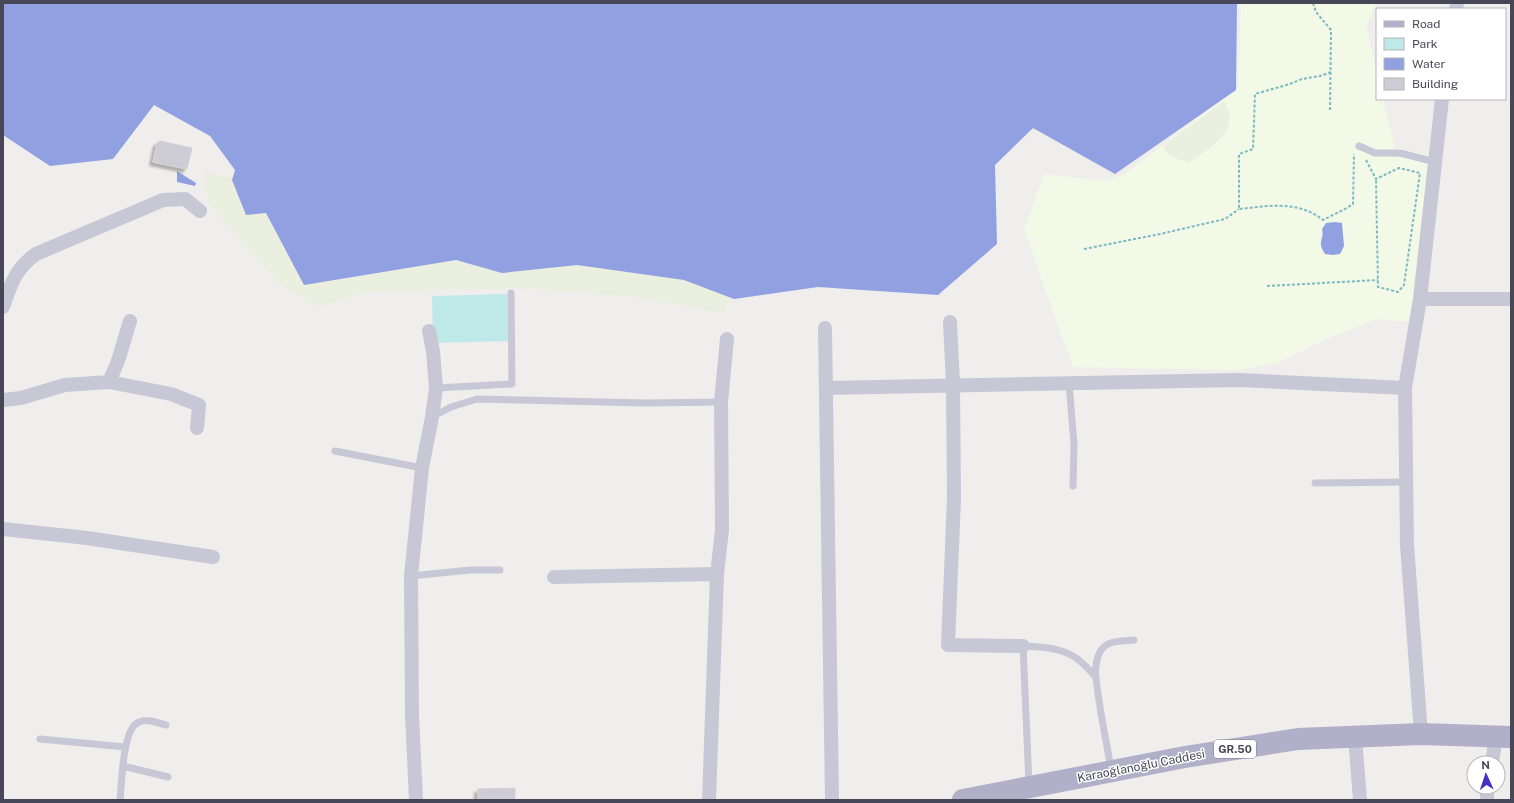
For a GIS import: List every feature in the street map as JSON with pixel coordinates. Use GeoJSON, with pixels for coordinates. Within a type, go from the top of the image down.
{"type":"FeatureCollection","features":[{"type":"Feature","properties":{"kind":"main road","name":"Karaoğlanoğlu Caddesi"},"geometry":{"type":"LineString","coordinates":[[963,800],[1185,757],[1298,739],[1420,734],[1504,737]]}},
{"type":"Feature","properties":{"kind":"street"},"geometry":{"type":"LineString","coordinates":[[1420,734],[1407,545],[1405,388],[1420,299],[1442,100]]}},
{"type":"Feature","properties":{"kind":"street"},"geometry":{"type":"LineString","coordinates":[[3,307],[12,282],[24,263],[36,254],[163,200],[184,199],[200,211]]}},
{"type":"Feature","properties":{"kind":"street"},"geometry":{"type":"LineString","coordinates":[[1420,299],[1511,299]]}},
{"type":"Feature","properties":{"kind":"street"},"geometry":{"type":"LineString","coordinates":[[109,382],[118,361],[130,320]]}},
{"type":"Feature","properties":{"kind":"street"},"geometry":{"type":"LineString","coordinates":[[950,322],[953,384],[954,498],[948,645],[1022,646]]}},
{"type":"Feature","properties":{"kind":"street"},"geometry":{"type":"LineString","coordinates":[[825,328],[832,800]]}},
{"type":"Feature","properties":{"kind":"street"},"geometry":{"type":"LineString","coordinates":[[416,800],[412,715],[411,576],[422,468],[436,388],[433,351],[429,331]]}},
{"type":"Feature","properties":{"kind":"street"},"geometry":{"type":"LineString","coordinates":[[709,800],[717,574],[722,530],[721,402],[727,339]]}},
{"type":"Feature","properties":{"kind":"street"},"geometry":{"type":"LineString","coordinates":[[826,388],[953,384],[1239,380],[1405,388]]}},
{"type":"Feature","properties":{"kind":"street"},"geometry":{"type":"LineString","coordinates":[[3,400],[21,398],[65,384],[109,382],[171,394],[199,405],[197,428]]}},
{"type":"Feature","properties":{"kind":"street"},"geometry":{"type":"LineString","coordinates":[[3,529],[87,538],[213,557]]}},
{"type":"Feature","properties":{"kind":"street"},"geometry":{"type":"LineString","coordinates":[[554,576],[717,574]]}},
{"type":"Feature","properties":{"kind":"street"},"geometry":{"type":"LineString","coordinates":[[1355,736],[1360,800]]}},
{"type":"Feature","properties":{"kind":"street"},"geometry":{"type":"LineString","coordinates":[[1496,755],[1504,737]]}},
{"type":"Feature","properties":{"kind":"lane"},"geometry":{"type":"LineString","coordinates":[[1357,148],[1375,153],[1400,153],[1435,162]]}},
{"type":"Feature","properties":{"kind":"lane"},"geometry":{"type":"LineString","coordinates":[[436,388],[512,384],[511,293]]}},
{"type":"Feature","properties":{"kind":"lane"},"geometry":{"type":"LineString","coordinates":[[1069,382],[1074,446],[1073,486]]}},
{"type":"Feature","properties":{"kind":"lane"},"geometry":{"type":"LineString","coordinates":[[432,417],[451,406],[477,399],[721,402]]}},
{"type":"Feature","properties":{"kind":"lane"},"geometry":{"type":"LineString","coordinates":[[335,451],[422,468]]}},
{"type":"Feature","properties":{"kind":"lane"},"geometry":{"type":"LineString","coordinates":[[1315,483],[1405,482]]}},
{"type":"Feature","properties":{"kind":"lane"},"geometry":{"type":"LineString","coordinates":[[411,576],[470,570],[500,570]]}},
{"type":"Feature","properties":{"kind":"lane"},"geometry":{"type":"LineString","coordinates":[[1111,771],[1096,677],[1098,656],[1104,647],[1112,642],[1134,640]]}},
{"type":"Feature","properties":{"kind":"lane"},"geometry":{"type":"LineString","coordinates":[[1029,787],[1022,646],[1051,649],[1072,655],[1084,664],[1096,677]]}},
{"type":"Feature","properties":{"kind":"lane"},"geometry":{"type":"LineString","coordinates":[[120,800],[125,747],[131,729],[137,722],[148,720],[166,725]]}},
{"type":"Feature","properties":{"kind":"lane"},"geometry":{"type":"LineString","coordinates":[[40,739],[125,747]]}},
{"type":"Feature","properties":{"kind":"lane"},"geometry":{"type":"LineString","coordinates":[[123,766],[168,777]]}},
{"type":"Feature","properties":{"kind":"path"},"geometry":{"type":"LineString","coordinates":[[1313,3],[1316,12],[1331,30],[1330,112]]}},
{"type":"Feature","properties":{"kind":"path"},"geometry":{"type":"LineString","coordinates":[[1239,209],[1239,154],[1253,149],[1255,94],[1302,79],[1320,76],[1331,72]]}},
{"type":"Feature","properties":{"kind":"path"},"geometry":{"type":"LineString","coordinates":[[1084,249],[1225,219],[1239,209],[1283,205],[1314,213],[1322,220],[1353,204],[1357,148]]}},
{"type":"Feature","properties":{"kind":"path"},"geometry":{"type":"LineString","coordinates":[[1363,155],[1376,179],[1378,287],[1398,292],[1404,286],[1420,173],[1399,168],[1376,179]]}},
{"type":"Feature","properties":{"kind":"path"},"geometry":{"type":"LineString","coordinates":[[1267,286],[1378,280]]}},
{"type":"Feature","properties":{"kind":"shaded area"},"geometry":{"type":"Polygon","coordinates":[[[1241,3],[1377,3],[1366,26],[1376,69],[1376,100],[1383,100],[1395,148],[1430,156],[1412,322],[1376,319],[1322,341],[1277,363],[1239,370],[1073,367],[1024,230],[1044,174],[1103,181],[1125,174],[1238,88],[1241,3]]]}},
{"type":"Feature","properties":{"kind":"green space"},"geometry":{"type":"Polygon","coordinates":[[[507,294],[508,341],[433,343],[432,296],[507,294]]]}},
{"type":"Feature","properties":{"kind":"sand"},"geometry":{"type":"Polygon","coordinates":[[[1224,101],[1229,111],[1229,121],[1221,138],[1214,145],[1188,163],[1168,155],[1163,146],[1224,101]]]}},
{"type":"Feature","properties":{"kind":"sand"},"geometry":{"type":"Polygon","coordinates":[[[205,171],[235,179],[268,208],[456,256],[599,262],[684,273],[731,294],[724,313],[628,296],[515,288],[366,292],[317,307],[278,283],[208,203],[205,171]]]}},
{"type":"Feature","properties":{"kind":"water"},"geometry":{"type":"Polygon","coordinates":[[[3,3],[1237,3],[1236,90],[1115,174],[1033,128],[995,165],[997,244],[938,295],[818,287],[734,299],[684,280],[577,265],[502,273],[456,260],[304,285],[266,213],[246,215],[232,180],[235,170],[210,136],[154,105],[113,159],[50,166],[3,135],[3,3]]]}},
{"type":"Feature","properties":{"kind":"water"},"geometry":{"type":"Polygon","coordinates":[[[177,171],[196,183],[195,186],[177,182],[177,171]]]}},
{"type":"Feature","properties":{"kind":"water"},"geometry":{"type":"Polygon","coordinates":[[[1326,223],[1342,223],[1344,246],[1340,254],[1325,254],[1321,246],[1322,229],[1326,223]]]}},
{"type":"Feature","properties":{"kind":"building"},"geometry":{"type":"Polygon","coordinates":[[[160,141],[192,148],[187,169],[153,162],[157,143],[160,141]]]}},
{"type":"Feature","properties":{"kind":"building"},"geometry":{"type":"Polygon","coordinates":[[[515,788],[515,800],[478,800],[478,789],[515,788]]]}}]}
